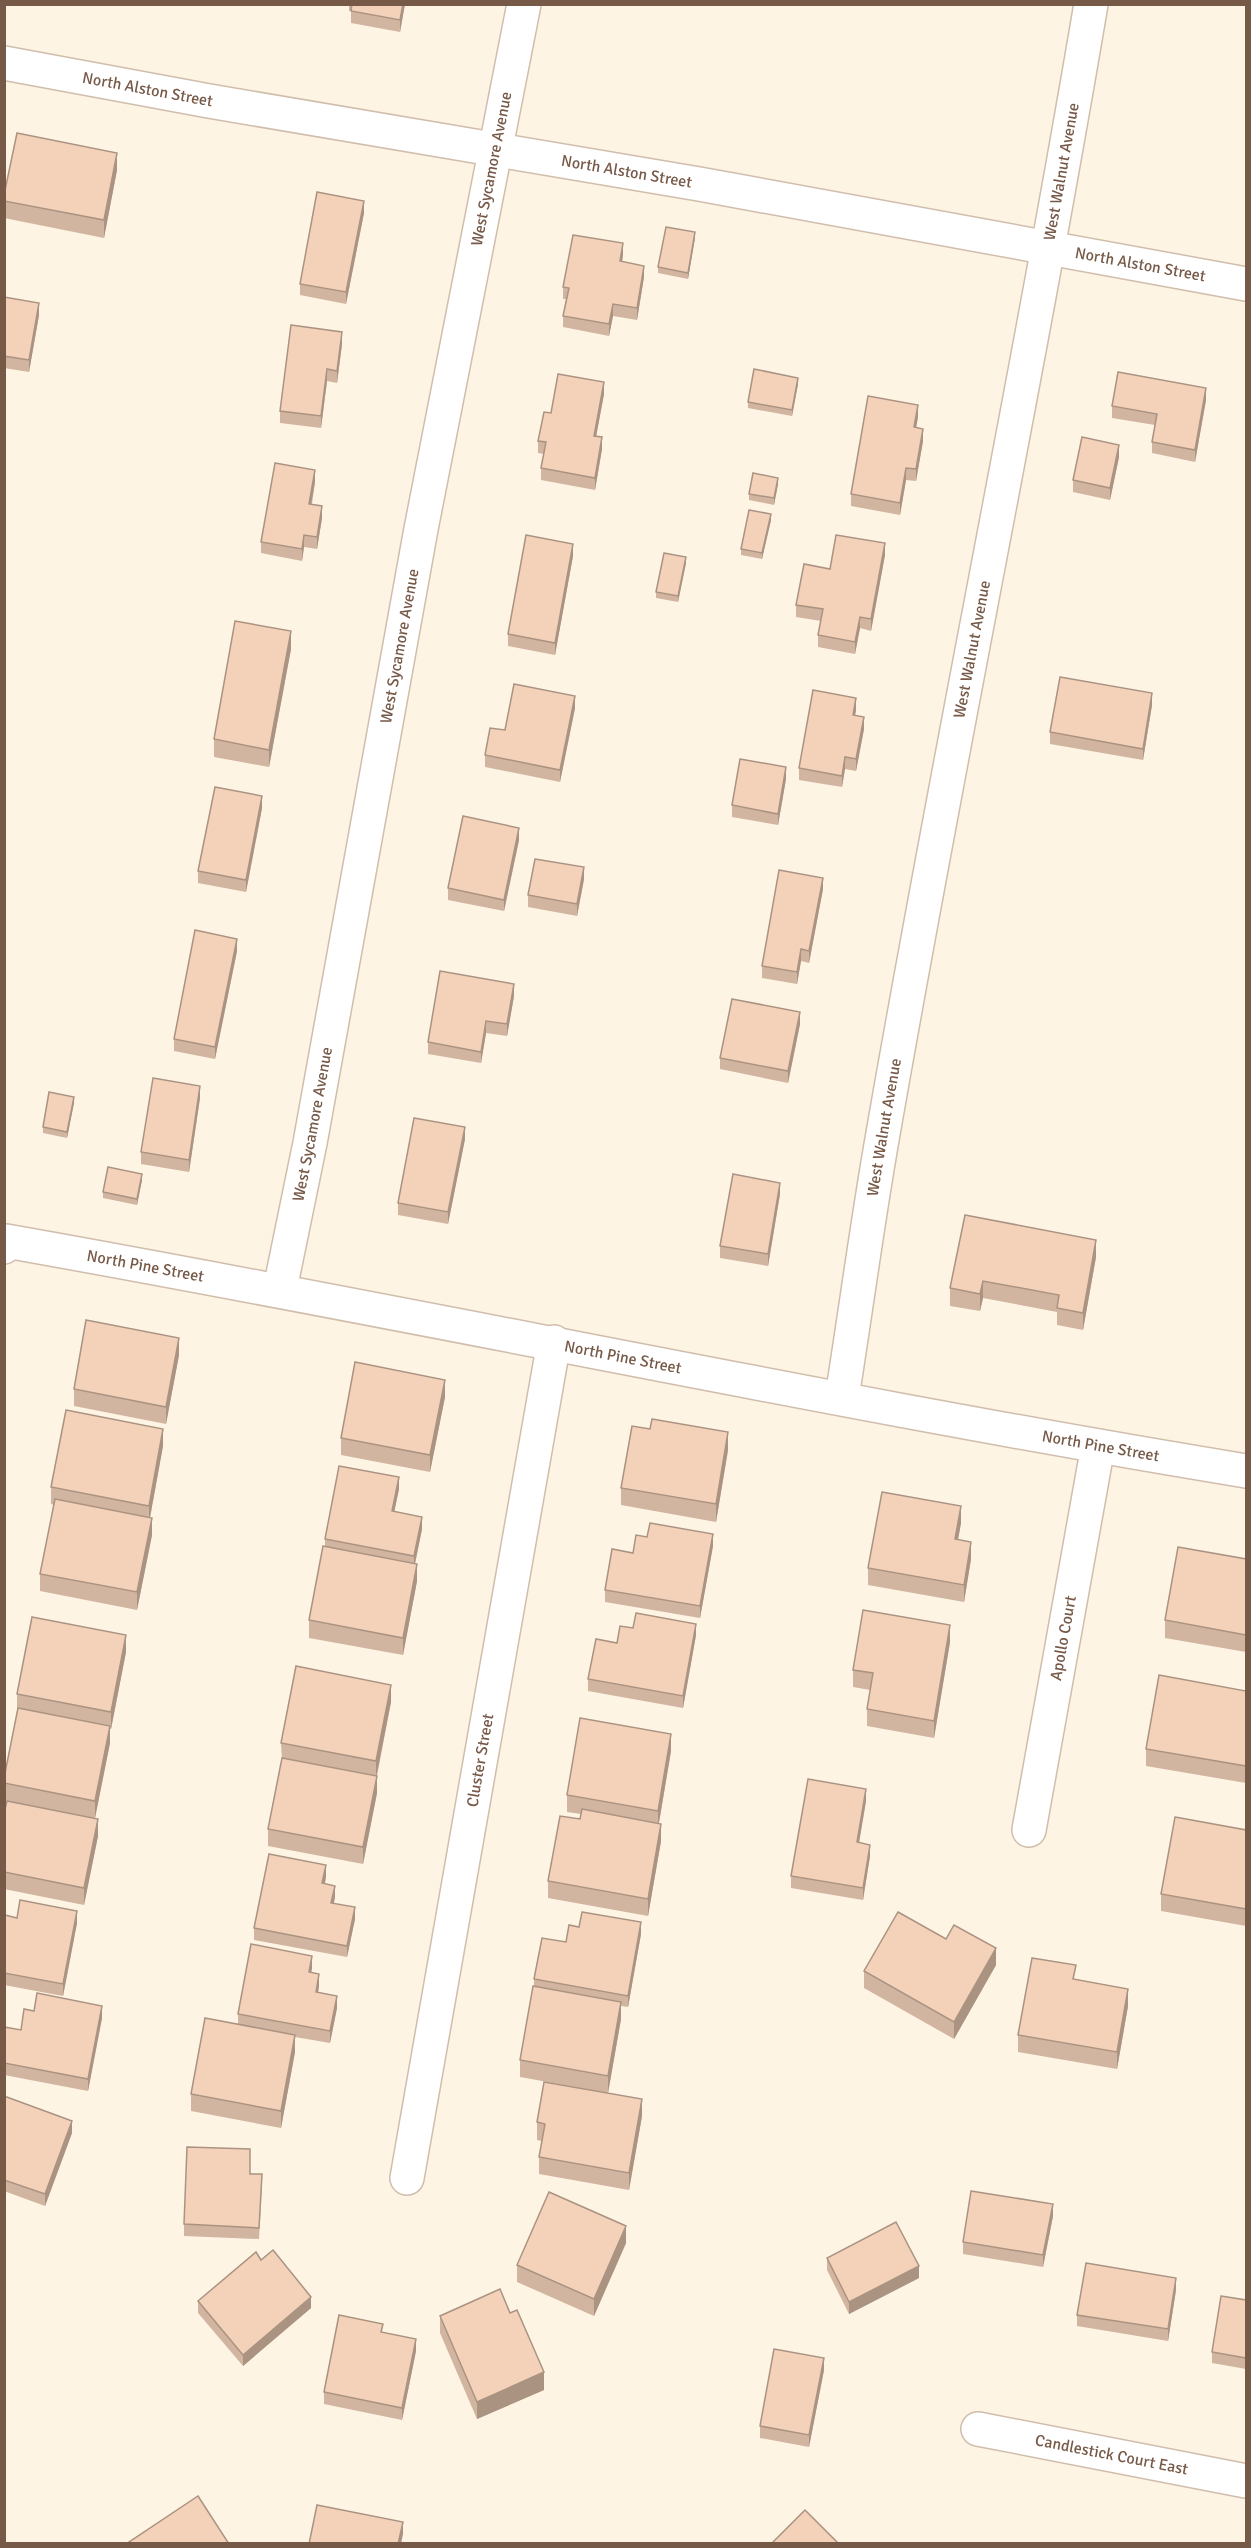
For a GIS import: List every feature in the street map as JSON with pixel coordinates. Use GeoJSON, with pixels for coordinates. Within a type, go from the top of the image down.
{"type":"FeatureCollection","features":[{"type":"Feature","properties":{"kind":"street","name":"West Sycamore Avenue"},"geometry":{"type":"LineString","coordinates":[[280,1289],[312,1131],[421,529],[524,4]]}},
{"type":"Feature","properties":{"kind":"street","name":"West Walnut Avenue"},"geometry":{"type":"LineString","coordinates":[[842,1397],[882,1141],[1050,247],[1091,4]]}},
{"type":"Feature","properties":{"kind":"street","name":"North Alston Street"},"geometry":{"type":"LineString","coordinates":[[4,63],[1050,247],[1246,284]]}},
{"type":"Feature","properties":{"kind":"street","name":"North Pine Street"},"geometry":{"type":"LineString","coordinates":[[4,1246],[6,1240],[280,1289],[1098,1446],[1246,1471]]}},
{"type":"Feature","properties":{"kind":"street","name":"Cluster Street"},"geometry":{"type":"LineString","coordinates":[[407,2178],[554,1342]]}},
{"type":"Feature","properties":{"kind":"street","name":"Apollo Court"},"geometry":{"type":"LineString","coordinates":[[1029,1830],[1098,1446]]}},
{"type":"Feature","properties":{"kind":"street","name":"Candlestick Court East"},"geometry":{"type":"LineString","coordinates":[[978,2430],[1246,2481]]}},
{"type":"Feature","properties":{"kind":"building"},"geometry":{"type":"Polygon","coordinates":[[[352,4],[403,4],[400,20],[351,11],[352,4]]]}},
{"type":"Feature","properties":{"kind":"building"},"geometry":{"type":"Polygon","coordinates":[[[17,133],[117,153],[104,220],[4,201],[17,133]]]}},
{"type":"Feature","properties":{"kind":"building"},"geometry":{"type":"Polygon","coordinates":[[[317,192],[364,201],[346,292],[300,284],[317,192]]]}},
{"type":"Feature","properties":{"kind":"building"},"geometry":{"type":"Polygon","coordinates":[[[666,227],[695,232],[688,273],[658,267],[666,227]]]}},
{"type":"Feature","properties":{"kind":"building"},"geometry":{"type":"Polygon","coordinates":[[[573,235],[623,243],[620,261],[644,266],[637,308],[613,304],[609,324],[563,316],[569,288],[563,287],[573,235]]]}},
{"type":"Feature","properties":{"kind":"building"},"geometry":{"type":"Polygon","coordinates":[[[4,297],[39,303],[29,360],[4,356],[4,297]]]}},
{"type":"Feature","properties":{"kind":"building"},"geometry":{"type":"Polygon","coordinates":[[[291,325],[342,332],[337,371],[327,369],[321,416],[280,411],[291,325]]]}},
{"type":"Feature","properties":{"kind":"building"},"geometry":{"type":"Polygon","coordinates":[[[754,369],[798,378],[792,410],[748,402],[754,369]]]}},
{"type":"Feature","properties":{"kind":"building"},"geometry":{"type":"Polygon","coordinates":[[[1118,372],[1206,388],[1195,450],[1152,442],[1157,414],[1112,406],[1118,372]]]}},
{"type":"Feature","properties":{"kind":"building"},"geometry":{"type":"Polygon","coordinates":[[[558,374],[604,382],[594,436],[602,437],[595,478],[541,468],[546,442],[538,441],[544,412],[551,413],[558,374]]]}},
{"type":"Feature","properties":{"kind":"building"},"geometry":{"type":"Polygon","coordinates":[[[868,396],[918,405],[914,427],[923,429],[916,469],[906,468],[900,503],[851,494],[868,396]]]}},
{"type":"Feature","properties":{"kind":"building"},"geometry":{"type":"Polygon","coordinates":[[[1082,437],[1119,445],[1110,488],[1073,480],[1082,437]]]}},
{"type":"Feature","properties":{"kind":"building"},"geometry":{"type":"Polygon","coordinates":[[[275,463],[315,470],[309,504],[322,506],[317,537],[304,535],[302,549],[261,542],[275,463]]]}},
{"type":"Feature","properties":{"kind":"building"},"geometry":{"type":"Polygon","coordinates":[[[753,473],[778,478],[774,498],[749,494],[753,473]]]}},
{"type":"Feature","properties":{"kind":"building"},"geometry":{"type":"Polygon","coordinates":[[[749,510],[771,514],[762,553],[741,549],[749,510]]]}},
{"type":"Feature","properties":{"kind":"building"},"geometry":{"type":"Polygon","coordinates":[[[526,535],[573,544],[555,643],[508,634],[526,535]]]}},
{"type":"Feature","properties":{"kind":"building"},"geometry":{"type":"Polygon","coordinates":[[[836,535],[885,543],[871,619],[860,617],[855,642],[818,635],[823,609],[796,605],[804,564],[830,569],[836,535]]]}},
{"type":"Feature","properties":{"kind":"building"},"geometry":{"type":"Polygon","coordinates":[[[664,553],[686,557],[678,596],[656,592],[664,553]]]}},
{"type":"Feature","properties":{"kind":"building"},"geometry":{"type":"Polygon","coordinates":[[[235,621],[291,631],[269,750],[214,739],[235,621]]]}},
{"type":"Feature","properties":{"kind":"building"},"geometry":{"type":"Polygon","coordinates":[[[1060,677],[1152,693],[1143,749],[1050,732],[1060,677]]]}},
{"type":"Feature","properties":{"kind":"building"},"geometry":{"type":"Polygon","coordinates":[[[514,684],[575,696],[560,770],[485,755],[490,728],[505,730],[514,684]]]}},
{"type":"Feature","properties":{"kind":"building"},"geometry":{"type":"Polygon","coordinates":[[[813,690],[856,698],[853,715],[864,717],[856,759],[845,757],[842,776],[799,768],[813,690]]]}},
{"type":"Feature","properties":{"kind":"building"},"geometry":{"type":"Polygon","coordinates":[[[740,759],[786,767],[778,814],[732,805],[740,759]]]}},
{"type":"Feature","properties":{"kind":"building"},"geometry":{"type":"Polygon","coordinates":[[[215,787],[262,796],[246,880],[198,871],[215,787]]]}},
{"type":"Feature","properties":{"kind":"building"},"geometry":{"type":"Polygon","coordinates":[[[463,816],[519,828],[504,900],[448,888],[463,816]]]}},
{"type":"Feature","properties":{"kind":"building"},"geometry":{"type":"Polygon","coordinates":[[[535,859],[584,867],[577,904],[528,895],[535,859]]]}},
{"type":"Feature","properties":{"kind":"building"},"geometry":{"type":"Polygon","coordinates":[[[779,870],[823,878],[809,951],[801,949],[797,972],[762,966],[779,870]]]}},
{"type":"Feature","properties":{"kind":"building"},"geometry":{"type":"Polygon","coordinates":[[[195,930],[237,939],[215,1047],[174,1039],[195,930]]]}},
{"type":"Feature","properties":{"kind":"building"},"geometry":{"type":"Polygon","coordinates":[[[440,971],[514,984],[507,1024],[486,1021],[481,1052],[428,1042],[440,971]]]}},
{"type":"Feature","properties":{"kind":"building"},"geometry":{"type":"Polygon","coordinates":[[[732,999],[800,1012],[788,1071],[720,1058],[732,999]]]}},
{"type":"Feature","properties":{"kind":"building"},"geometry":{"type":"Polygon","coordinates":[[[153,1078],[200,1086],[189,1160],[141,1152],[153,1078]]]}},
{"type":"Feature","properties":{"kind":"building"},"geometry":{"type":"Polygon","coordinates":[[[49,1092],[74,1097],[67,1132],[43,1127],[49,1092]]]}},
{"type":"Feature","properties":{"kind":"building"},"geometry":{"type":"Polygon","coordinates":[[[414,1118],[465,1127],[448,1212],[398,1203],[414,1118]]]}},
{"type":"Feature","properties":{"kind":"building"},"geometry":{"type":"Polygon","coordinates":[[[108,1167],[142,1174],[137,1199],[103,1192],[108,1167]]]}},
{"type":"Feature","properties":{"kind":"building"},"geometry":{"type":"Polygon","coordinates":[[[733,1174],[780,1183],[768,1254],[720,1246],[733,1174]]]}},
{"type":"Feature","properties":{"kind":"building"},"geometry":{"type":"Polygon","coordinates":[[[965,1215],[1096,1240],[1083,1313],[1057,1308],[1059,1295],[983,1281],[980,1294],[950,1288],[965,1215]]]}},
{"type":"Feature","properties":{"kind":"building"},"geometry":{"type":"Polygon","coordinates":[[[86,1320],[179,1338],[166,1407],[74,1389],[86,1320]]]}},
{"type":"Feature","properties":{"kind":"building"},"geometry":{"type":"Polygon","coordinates":[[[355,1362],[445,1380],[430,1455],[341,1438],[355,1362]]]}},
{"type":"Feature","properties":{"kind":"building"},"geometry":{"type":"Polygon","coordinates":[[[66,1410],[163,1429],[149,1506],[51,1487],[66,1410]]]}},
{"type":"Feature","properties":{"kind":"building"},"geometry":{"type":"Polygon","coordinates":[[[652,1419],[728,1432],[716,1504],[621,1488],[632,1426],[650,1429],[652,1419]]]}},
{"type":"Feature","properties":{"kind":"building"},"geometry":{"type":"Polygon","coordinates":[[[339,1466],[399,1477],[392,1511],[422,1517],[414,1556],[325,1539],[339,1466]]]}},
{"type":"Feature","properties":{"kind":"building"},"geometry":{"type":"Polygon","coordinates":[[[882,1492],[961,1506],[955,1539],[971,1542],[964,1585],[868,1568],[882,1492]]]}},
{"type":"Feature","properties":{"kind":"building"},"geometry":{"type":"Polygon","coordinates":[[[55,1499],[152,1518],[137,1592],[40,1574],[55,1499]]]}},
{"type":"Feature","properties":{"kind":"building"},"geometry":{"type":"Polygon","coordinates":[[[650,1523],[713,1534],[700,1606],[605,1590],[612,1549],[633,1553],[636,1535],[647,1537],[650,1523]]]}},
{"type":"Feature","properties":{"kind":"building"},"geometry":{"type":"Polygon","coordinates":[[[323,1546],[417,1564],[403,1638],[309,1620],[323,1546]]]}},
{"type":"Feature","properties":{"kind":"building"},"geometry":{"type":"Polygon","coordinates":[[[1178,1547],[1246,1559],[1246,1635],[1165,1620],[1178,1547]]]}},
{"type":"Feature","properties":{"kind":"building"},"geometry":{"type":"Polygon","coordinates":[[[863,1610],[950,1625],[934,1721],[867,1709],[873,1673],[853,1670],[863,1610]]]}},
{"type":"Feature","properties":{"kind":"building"},"geometry":{"type":"Polygon","coordinates":[[[636,1613],[696,1624],[683,1696],[588,1679],[596,1639],[617,1643],[620,1626],[633,1628],[636,1613]]]}},
{"type":"Feature","properties":{"kind":"building"},"geometry":{"type":"Polygon","coordinates":[[[32,1617],[126,1635],[111,1712],[17,1694],[32,1617]]]}},
{"type":"Feature","properties":{"kind":"building"},"geometry":{"type":"Polygon","coordinates":[[[296,1666],[391,1685],[376,1761],[281,1743],[296,1666]]]}},
{"type":"Feature","properties":{"kind":"building"},"geometry":{"type":"Polygon","coordinates":[[[1159,1675],[1246,1691],[1246,1766],[1146,1749],[1159,1675]]]}},
{"type":"Feature","properties":{"kind":"building"},"geometry":{"type":"Polygon","coordinates":[[[18,1708],[110,1726],[95,1801],[4,1783],[18,1708]]]}},
{"type":"Feature","properties":{"kind":"building"},"geometry":{"type":"Polygon","coordinates":[[[580,1718],[671,1734],[658,1811],[567,1795],[580,1718]]]}},
{"type":"Feature","properties":{"kind":"building"},"geometry":{"type":"Polygon","coordinates":[[[282,1758],[377,1776],[363,1847],[268,1829],[282,1758]]]}},
{"type":"Feature","properties":{"kind":"building"},"geometry":{"type":"Polygon","coordinates":[[[808,1779],[866,1789],[857,1842],[870,1845],[863,1888],[791,1876],[808,1779]]]}},
{"type":"Feature","properties":{"kind":"building"},"geometry":{"type":"Polygon","coordinates":[[[7,1801],[98,1819],[84,1888],[4,1872],[4,1813],[7,1801]]]}},
{"type":"Feature","properties":{"kind":"building"},"geometry":{"type":"Polygon","coordinates":[[[582,1809],[661,1824],[648,1899],[548,1881],[560,1816],[580,1819],[582,1809]]]}},
{"type":"Feature","properties":{"kind":"building"},"geometry":{"type":"Polygon","coordinates":[[[1175,1817],[1246,1830],[1246,1909],[1161,1894],[1175,1817]]]}},
{"type":"Feature","properties":{"kind":"building"},"geometry":{"type":"Polygon","coordinates":[[[269,1854],[326,1865],[322,1883],[335,1886],[331,1903],[355,1907],[347,1946],[254,1928],[269,1854]]]}},
{"type":"Feature","properties":{"kind":"building"},"geometry":{"type":"Polygon","coordinates":[[[20,1900],[77,1911],[63,1984],[4,1973],[5,1915],[17,1918],[20,1900]]]}},
{"type":"Feature","properties":{"kind":"building"},"geometry":{"type":"Polygon","coordinates":[[[582,1912],[641,1922],[628,1996],[534,1979],[542,1938],[566,1942],[569,1925],[579,1927],[582,1912]]]}},
{"type":"Feature","properties":{"kind":"building"},"geometry":{"type":"Polygon","coordinates":[[[898,1912],[946,1939],[954,1925],[996,1948],[954,2022],[864,1971],[898,1912]]]}},
{"type":"Feature","properties":{"kind":"building"},"geometry":{"type":"Polygon","coordinates":[[[251,1944],[312,1956],[309,1972],[319,1974],[316,1992],[337,1996],[330,2031],[238,2014],[251,1944]]]}},
{"type":"Feature","properties":{"kind":"building"},"geometry":{"type":"Polygon","coordinates":[[[1032,1958],[1076,1965],[1073,1979],[1128,1989],[1117,2052],[1018,2035],[1032,1958]]]}},
{"type":"Feature","properties":{"kind":"building"},"geometry":{"type":"Polygon","coordinates":[[[533,1986],[621,2002],[608,2076],[520,2060],[533,1986]]]}},
{"type":"Feature","properties":{"kind":"building"},"geometry":{"type":"Polygon","coordinates":[[[37,1993],[102,2006],[88,2079],[4,2063],[4,2027],[21,2030],[24,2009],[34,2011],[37,1993]]]}},
{"type":"Feature","properties":{"kind":"building"},"geometry":{"type":"Polygon","coordinates":[[[205,2018],[295,2035],[281,2111],[191,2094],[205,2018]]]}},
{"type":"Feature","properties":{"kind":"building"},"geometry":{"type":"Polygon","coordinates":[[[544,2082],[642,2099],[629,2173],[539,2157],[545,2124],[537,2122],[544,2082]]]}},
{"type":"Feature","properties":{"kind":"building"},"geometry":{"type":"Polygon","coordinates":[[[4,2096],[72,2121],[45,2194],[4,2180],[4,2096]]]}},
{"type":"Feature","properties":{"kind":"building"},"geometry":{"type":"Polygon","coordinates":[[[187,2147],[250,2149],[250,2174],[262,2174],[259,2228],[184,2224],[187,2147]]]}},
{"type":"Feature","properties":{"kind":"building"},"geometry":{"type":"Polygon","coordinates":[[[971,2191],[1053,2204],[1043,2255],[963,2242],[971,2191]]]}},
{"type":"Feature","properties":{"kind":"building"},"geometry":{"type":"Polygon","coordinates":[[[549,2192],[626,2226],[594,2299],[517,2265],[549,2192]]]}},
{"type":"Feature","properties":{"kind":"building"},"geometry":{"type":"Polygon","coordinates":[[[896,2222],[919,2266],[849,2302],[827,2258],[896,2222]]]}},
{"type":"Feature","properties":{"kind":"building"},"geometry":{"type":"Polygon","coordinates":[[[273,2250],[311,2297],[243,2355],[198,2301],[256,2252],[261,2260],[273,2250]]]}},
{"type":"Feature","properties":{"kind":"building"},"geometry":{"type":"Polygon","coordinates":[[[1086,2263],[1176,2278],[1168,2329],[1077,2315],[1086,2263]]]}},
{"type":"Feature","properties":{"kind":"building"},"geometry":{"type":"Polygon","coordinates":[[[500,2289],[510,2313],[517,2310],[544,2372],[477,2402],[440,2316],[500,2289]]]}},
{"type":"Feature","properties":{"kind":"building"},"geometry":{"type":"Polygon","coordinates":[[[1221,2296],[1246,2300],[1246,2358],[1212,2352],[1221,2296]]]}},
{"type":"Feature","properties":{"kind":"building"},"geometry":{"type":"Polygon","coordinates":[[[339,2315],[383,2324],[381,2332],[416,2339],[402,2408],[324,2392],[339,2315]]]}},
{"type":"Feature","properties":{"kind":"building"},"geometry":{"type":"Polygon","coordinates":[[[774,2349],[824,2358],[809,2435],[760,2426],[774,2349]]]}},
{"type":"Feature","properties":{"kind":"building"},"geometry":{"type":"Polygon","coordinates":[[[198,2496],[229,2544],[126,2544],[198,2496]]]}},
{"type":"Feature","properties":{"kind":"building"},"geometry":{"type":"Polygon","coordinates":[[[317,2505],[403,2522],[398,2544],[309,2544],[317,2505]]]}},
{"type":"Feature","properties":{"kind":"building"},"geometry":{"type":"Polygon","coordinates":[[[805,2510],[839,2544],[771,2544],[805,2510]]]}}]}
